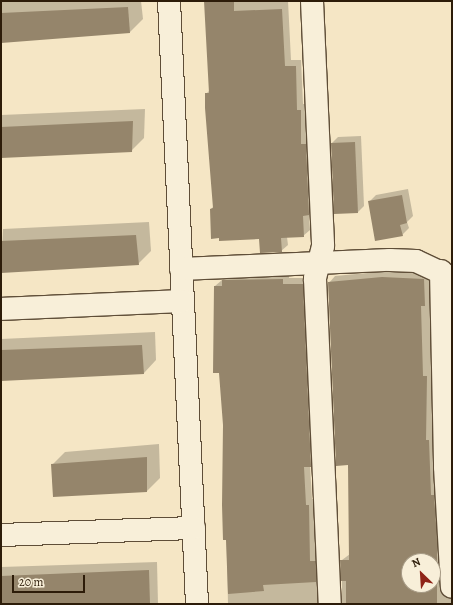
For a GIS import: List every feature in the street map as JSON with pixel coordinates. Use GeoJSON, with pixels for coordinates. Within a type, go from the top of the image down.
{"type":"FeatureCollection","features":[{"type":"Feature","properties":{"kind":"street"},"geometry":{"type":"LineString","coordinates":[[169,1],[197,604]]}},
{"type":"Feature","properties":{"kind":"street"},"geometry":{"type":"LineString","coordinates":[[312,1],[323,246],[315,279],[330,604]]}},
{"type":"Feature","properties":{"kind":"street"},"geometry":{"type":"LineString","coordinates":[[181,269],[320,263],[416,261],[446,274],[446,467],[452,587]]}},
{"type":"Feature","properties":{"kind":"street"},"geometry":{"type":"LineString","coordinates":[[1,309],[183,301]]}},
{"type":"Feature","properties":{"kind":"street"},"geometry":{"type":"LineString","coordinates":[[1,536],[194,528]]}},
{"type":"Feature","properties":{"kind":"building"},"geometry":{"type":"Polygon","coordinates":[[[204,1],[234,1],[234,11],[282,9],[285,66],[296,66],[297,110],[301,110],[301,144],[306,144],[309,215],[303,216],[304,237],[281,238],[282,252],[260,253],[259,239],[219,241],[219,238],[211,239],[210,209],[213,208],[205,108],[205,93],[209,93],[204,1]]]}},
{"type":"Feature","properties":{"kind":"building"},"geometry":{"type":"Polygon","coordinates":[[[128,7],[130,33],[1,43],[1,13],[128,7]]]}},
{"type":"Feature","properties":{"kind":"building"},"geometry":{"type":"Polygon","coordinates":[[[133,121],[132,152],[1,158],[1,127],[133,121]]]}},
{"type":"Feature","properties":{"kind":"building"},"geometry":{"type":"Polygon","coordinates":[[[355,142],[358,213],[334,214],[331,143],[355,142]]]}},
{"type":"Feature","properties":{"kind":"building"},"geometry":{"type":"Polygon","coordinates":[[[402,195],[407,223],[400,225],[403,236],[375,241],[368,201],[402,195]]]}},
{"type":"Feature","properties":{"kind":"building"},"geometry":{"type":"Polygon","coordinates":[[[136,235],[139,265],[1,273],[1,241],[136,235]]]}},
{"type":"Feature","properties":{"kind":"building"},"geometry":{"type":"Polygon","coordinates":[[[382,277],[424,279],[425,306],[421,306],[423,376],[427,376],[426,440],[429,440],[431,495],[434,495],[437,553],[401,553],[401,593],[437,593],[437,604],[346,604],[346,581],[341,581],[340,560],[349,560],[348,465],[336,466],[328,282],[382,277]]]}},
{"type":"Feature","properties":{"kind":"building"},"geometry":{"type":"Polygon","coordinates":[[[283,279],[283,284],[303,284],[311,467],[304,467],[306,505],[309,505],[310,561],[316,561],[316,582],[263,585],[264,591],[228,594],[226,540],[223,540],[223,425],[219,373],[213,373],[214,286],[222,286],[222,280],[283,279]]]}},
{"type":"Feature","properties":{"kind":"building"},"geometry":{"type":"Polygon","coordinates":[[[142,345],[144,374],[1,381],[1,350],[142,345]]]}},
{"type":"Feature","properties":{"kind":"building"},"geometry":{"type":"Polygon","coordinates":[[[147,457],[147,492],[53,497],[51,464],[147,457]]]}},
{"type":"Feature","properties":{"kind":"building"},"geometry":{"type":"Polygon","coordinates":[[[149,570],[150,604],[1,604],[1,576],[149,570]]]}}]}
